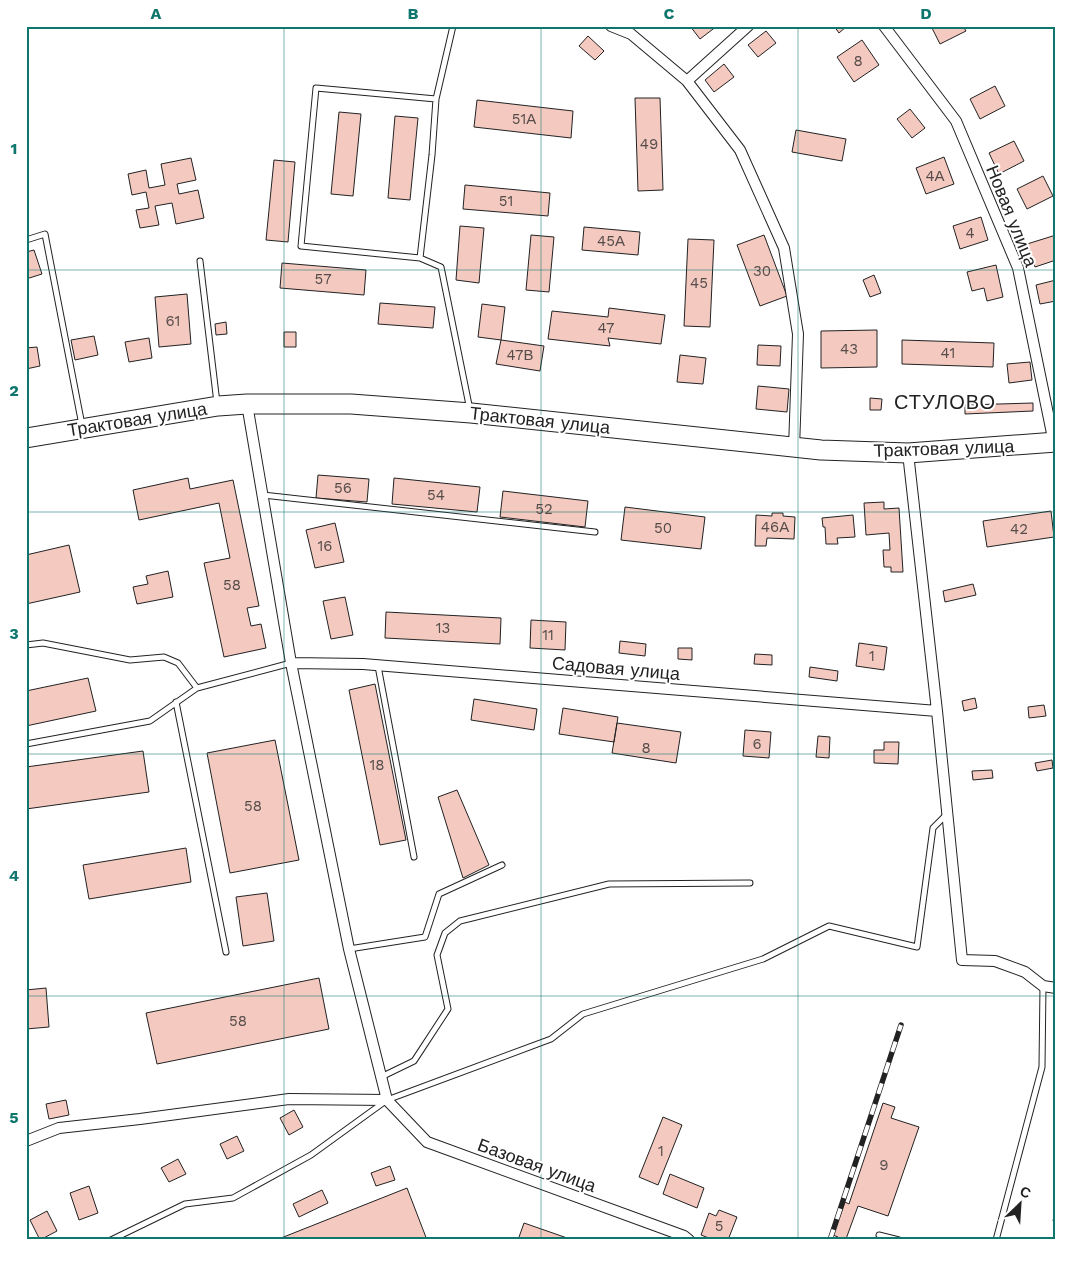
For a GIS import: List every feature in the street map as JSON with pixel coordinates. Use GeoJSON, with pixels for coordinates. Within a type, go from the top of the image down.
{"type":"FeatureCollection","features":[{"type":"Feature","properties":{"kind":"highway","name":"Трактовая улица"},"geometry":{"type":"LineString","coordinates":[[26,438],[218,406],[247,404],[351,404],[471,413],[821,450],[908,453],[1055,442]]}},
{"type":"Feature","properties":{"kind":"street"},"geometry":{"type":"LineString","coordinates":[[611,26],[629,30],[687,81],[740,150],[784,248],[798,334],[794,448]]}},
{"type":"Feature","properties":{"kind":"street"},"geometry":{"type":"LineString","coordinates":[[687,81],[748,26]]}},
{"type":"Feature","properties":{"kind":"street","name":"Новая улица"},"geometry":{"type":"LineString","coordinates":[[884,26],[956,120],[1018,268],[1055,442]]}},
{"type":"Feature","properties":{"kind":"street"},"geometry":{"type":"LineString","coordinates":[[26,1141],[59,1128],[289,1099],[387,1100],[349,949],[291,663],[247,404]]}},
{"type":"Feature","properties":{"kind":"street"},"geometry":{"type":"LineString","coordinates":[[908,453],[937,711],[962,960],[995,961],[1025,972],[1043,986],[1056,988]]}},
{"type":"Feature","properties":{"kind":"street","name":"Садовая улица"},"geometry":{"type":"LineString","coordinates":[[291,663],[378,665],[937,711]]}},
{"type":"Feature","properties":{"kind":"street","name":"Базовая улица"},"geometry":{"type":"LineString","coordinates":[[387,1100],[427,1142],[684,1236],[689,1240]]}},
{"type":"Feature","properties":{"kind":"lane"},"geometry":{"type":"LineString","coordinates":[[420,258],[432,155],[436,99],[452,26]]}},
{"type":"Feature","properties":{"kind":"lane"},"geometry":{"type":"LineString","coordinates":[[436,99],[316,88],[300,246],[420,258],[441,267],[471,413]]}},
{"type":"Feature","properties":{"kind":"lane"},"geometry":{"type":"LineString","coordinates":[[26,240],[45,234],[82,428]]}},
{"type":"Feature","properties":{"kind":"lane"},"geometry":{"type":"LineString","coordinates":[[200,261],[218,406]]}},
{"type":"Feature","properties":{"kind":"lane"},"geometry":{"type":"LineString","coordinates":[[263,495],[595,532]]}},
{"type":"Feature","properties":{"kind":"lane"},"geometry":{"type":"LineString","coordinates":[[26,645],[43,643],[130,660],[164,657],[178,663],[197,688]]}},
{"type":"Feature","properties":{"kind":"lane"},"geometry":{"type":"LineString","coordinates":[[26,744],[150,721],[197,688],[291,663]]}},
{"type":"Feature","properties":{"kind":"lane"},"geometry":{"type":"LineString","coordinates":[[378,665],[414,857]]}},
{"type":"Feature","properties":{"kind":"lane"},"geometry":{"type":"LineString","coordinates":[[176,702],[226,952]]}},
{"type":"Feature","properties":{"kind":"lane"},"geometry":{"type":"LineString","coordinates":[[111,1240],[185,1204],[233,1198],[311,1155],[387,1100],[552,1039],[583,1014],[763,959],[829,926],[917,947],[933,828],[947,814]]}},
{"type":"Feature","properties":{"kind":"lane"},"geometry":{"type":"LineString","coordinates":[[349,949],[425,936],[439,894],[502,865]]}},
{"type":"Feature","properties":{"kind":"lane"},"geometry":{"type":"LineString","coordinates":[[381,1077],[414,1060],[448,1009],[437,954],[445,934],[460,921],[609,884],[750,883]]}},
{"type":"Feature","properties":{"kind":"lane"},"geometry":{"type":"LineString","coordinates":[[996,1240],[1042,1067],[1043,986]]}},
{"type":"Feature","properties":{"kind":"lane"},"geometry":{"type":"LineString","coordinates":[[879,1235],[899,1240]]}},
{"type":"Feature","properties":{"kind":"building"},"geometry":{"type":"Polygon","coordinates":[[[690,26],[717,26],[700,39],[690,26]]]}},
{"type":"Feature","properties":{"kind":"building"},"geometry":{"type":"Polygon","coordinates":[[[834,26],[847,26],[839,33],[834,26]]]}},
{"type":"Feature","properties":{"kind":"building"},"geometry":{"type":"Polygon","coordinates":[[[931,26],[963,26],[966,31],[940,44],[931,26]]]}},
{"type":"Feature","properties":{"kind":"building"},"geometry":{"type":"Polygon","coordinates":[[[766,31],[776,43],[758,57],[748,45],[766,31]]]}},
{"type":"Feature","properties":{"kind":"building"},"geometry":{"type":"Polygon","coordinates":[[[588,36],[604,51],[595,60],[579,46],[588,36]]]}},
{"type":"Feature","properties":{"kind":"building"},"geometry":{"type":"Polygon","coordinates":[[[862,40],[879,65],[854,82],[837,57],[862,40]]]}},
{"type":"Feature","properties":{"kind":"building"},"geometry":{"type":"Polygon","coordinates":[[[724,64],[734,77],[714,92],[705,80],[724,64]]]}},
{"type":"Feature","properties":{"kind":"building"},"geometry":{"type":"Polygon","coordinates":[[[995,86],[1005,106],[980,119],[970,99],[995,86]]]}},
{"type":"Feature","properties":{"kind":"building"},"geometry":{"type":"Polygon","coordinates":[[[635,98],[660,98],[663,190],[638,191],[635,98]]]}},
{"type":"Feature","properties":{"kind":"building"},"geometry":{"type":"Polygon","coordinates":[[[477,100],[573,111],[571,138],[474,127],[477,100]]]}},
{"type":"Feature","properties":{"kind":"building"},"geometry":{"type":"Polygon","coordinates":[[[910,109],[925,128],[912,138],[897,119],[910,109]]]}},
{"type":"Feature","properties":{"kind":"building"},"geometry":{"type":"Polygon","coordinates":[[[339,112],[361,114],[353,196],[331,194],[339,112]]]}},
{"type":"Feature","properties":{"kind":"building"},"geometry":{"type":"Polygon","coordinates":[[[395,116],[418,118],[410,200],[388,198],[395,116]]]}},
{"type":"Feature","properties":{"kind":"building"},"geometry":{"type":"Polygon","coordinates":[[[796,130],[846,139],[842,161],[792,152],[796,130]]]}},
{"type":"Feature","properties":{"kind":"building"},"geometry":{"type":"Polygon","coordinates":[[[1014,141],[1024,161],[999,174],[989,153],[1014,141]]]}},
{"type":"Feature","properties":{"kind":"building"},"geometry":{"type":"Polygon","coordinates":[[[944,157],[954,184],[926,194],[916,168],[944,157]]]}},
{"type":"Feature","properties":{"kind":"building"},"geometry":{"type":"Polygon","coordinates":[[[191,158],[196,180],[177,184],[179,194],[198,190],[204,218],[176,224],[172,203],[155,206],[159,225],[140,228],[136,210],[149,208],[146,192],[132,195],[128,174],[146,170],[149,188],[165,185],[161,164],[191,158]]]}},
{"type":"Feature","properties":{"kind":"building"},"geometry":{"type":"Polygon","coordinates":[[[274,160],[295,162],[288,242],[266,240],[274,160]]]}},
{"type":"Feature","properties":{"kind":"building"},"geometry":{"type":"Polygon","coordinates":[[[1043,176],[1053,196],[1027,209],[1017,189],[1043,176]]]}},
{"type":"Feature","properties":{"kind":"building"},"geometry":{"type":"Polygon","coordinates":[[[465,185],[550,193],[548,216],[463,209],[465,185]]]}},
{"type":"Feature","properties":{"kind":"building"},"geometry":{"type":"Polygon","coordinates":[[[981,217],[988,240],[960,249],[953,226],[981,217]]]}},
{"type":"Feature","properties":{"kind":"building"},"geometry":{"type":"Polygon","coordinates":[[[460,226],[484,228],[479,283],[456,280],[460,226]]]}},
{"type":"Feature","properties":{"kind":"building"},"geometry":{"type":"Polygon","coordinates":[[[584,227],[640,232],[638,255],[582,250],[584,227]]]}},
{"type":"Feature","properties":{"kind":"building"},"geometry":{"type":"Polygon","coordinates":[[[531,235],[554,237],[549,292],[526,290],[531,235]]]}},
{"type":"Feature","properties":{"kind":"building"},"geometry":{"type":"Polygon","coordinates":[[[764,235],[787,296],[760,306],[737,245],[764,235]]]}},
{"type":"Feature","properties":{"kind":"building"},"geometry":{"type":"Polygon","coordinates":[[[1056,235],[1056,260],[1035,267],[1027,244],[1056,235]]]}},
{"type":"Feature","properties":{"kind":"building"},"geometry":{"type":"Polygon","coordinates":[[[688,239],[714,240],[710,327],[684,326],[688,239]]]}},
{"type":"Feature","properties":{"kind":"building"},"geometry":{"type":"Polygon","coordinates":[[[34,250],[42,274],[26,279],[26,252],[34,250]]]}},
{"type":"Feature","properties":{"kind":"building"},"geometry":{"type":"Polygon","coordinates":[[[282,263],[366,270],[364,295],[280,288],[282,263]]]}},
{"type":"Feature","properties":{"kind":"building"},"geometry":{"type":"Polygon","coordinates":[[[996,265],[1003,297],[987,301],[984,288],[972,291],[967,272],[996,265]]]}},
{"type":"Feature","properties":{"kind":"building"},"geometry":{"type":"Polygon","coordinates":[[[874,275],[881,293],[870,297],[863,280],[874,275]]]}},
{"type":"Feature","properties":{"kind":"building"},"geometry":{"type":"Polygon","coordinates":[[[1056,280],[1056,301],[1040,304],[1036,285],[1056,280]]]}},
{"type":"Feature","properties":{"kind":"building"},"geometry":{"type":"Polygon","coordinates":[[[187,294],[191,344],[159,347],[155,297],[187,294]]]}},
{"type":"Feature","properties":{"kind":"building"},"geometry":{"type":"Polygon","coordinates":[[[380,303],[435,307],[433,328],[378,324],[380,303]]]}},
{"type":"Feature","properties":{"kind":"building"},"geometry":{"type":"Polygon","coordinates":[[[482,304],[505,307],[501,340],[478,337],[482,304]]]}},
{"type":"Feature","properties":{"kind":"building"},"geometry":{"type":"Polygon","coordinates":[[[609,308],[665,315],[661,344],[608,338],[610,346],[548,339],[552,311],[608,317],[609,308]]]}},
{"type":"Feature","properties":{"kind":"building"},"geometry":{"type":"Polygon","coordinates":[[[226,322],[227,334],[216,335],[215,324],[226,322]]]}},
{"type":"Feature","properties":{"kind":"building"},"geometry":{"type":"Polygon","coordinates":[[[877,330],[877,367],[821,368],[821,331],[877,330]]]}},
{"type":"Feature","properties":{"kind":"building"},"geometry":{"type":"Polygon","coordinates":[[[284,332],[296,332],[296,347],[284,347],[284,332]]]}},
{"type":"Feature","properties":{"kind":"building"},"geometry":{"type":"Polygon","coordinates":[[[94,336],[98,355],[75,360],[71,340],[94,336]]]}},
{"type":"Feature","properties":{"kind":"building"},"geometry":{"type":"Polygon","coordinates":[[[149,338],[152,358],[129,362],[125,342],[149,338]]]}},
{"type":"Feature","properties":{"kind":"building"},"geometry":{"type":"Polygon","coordinates":[[[501,340],[544,346],[540,371],[496,364],[501,340]]]}},
{"type":"Feature","properties":{"kind":"building"},"geometry":{"type":"Polygon","coordinates":[[[902,340],[994,343],[993,367],[902,364],[902,340]]]}},
{"type":"Feature","properties":{"kind":"building"},"geometry":{"type":"Polygon","coordinates":[[[758,345],[781,346],[780,366],[757,365],[758,345]]]}},
{"type":"Feature","properties":{"kind":"building"},"geometry":{"type":"Polygon","coordinates":[[[37,347],[40,366],[26,369],[26,348],[37,347]]]}},
{"type":"Feature","properties":{"kind":"building"},"geometry":{"type":"Polygon","coordinates":[[[680,355],[706,358],[703,384],[677,382],[680,355]]]}},
{"type":"Feature","properties":{"kind":"building"},"geometry":{"type":"Polygon","coordinates":[[[1030,362],[1032,380],[1009,383],[1007,364],[1030,362]]]}},
{"type":"Feature","properties":{"kind":"building"},"geometry":{"type":"Polygon","coordinates":[[[758,386],[789,389],[787,412],[756,409],[758,386]]]}},
{"type":"Feature","properties":{"kind":"building"},"geometry":{"type":"Polygon","coordinates":[[[870,398],[882,399],[881,410],[870,410],[870,398]]]}},
{"type":"Feature","properties":{"kind":"building"},"geometry":{"type":"Polygon","coordinates":[[[1033,403],[1033,411],[965,414],[965,405],[1033,403]]]}},
{"type":"Feature","properties":{"kind":"building"},"geometry":{"type":"Polygon","coordinates":[[[318,475],[369,479],[367,502],[316,498],[318,475]]]}},
{"type":"Feature","properties":{"kind":"building"},"geometry":{"type":"Polygon","coordinates":[[[188,478],[190,489],[233,480],[259,606],[247,608],[251,626],[261,624],[266,648],[224,657],[204,563],[230,558],[219,503],[139,520],[133,490],[188,478]]]}},
{"type":"Feature","properties":{"kind":"building"},"geometry":{"type":"Polygon","coordinates":[[[394,478],[480,487],[477,512],[392,504],[394,478]]]}},
{"type":"Feature","properties":{"kind":"building"},"geometry":{"type":"Polygon","coordinates":[[[503,491],[588,501],[585,527],[500,517],[503,491]]]}},
{"type":"Feature","properties":{"kind":"building"},"geometry":{"type":"Polygon","coordinates":[[[884,502],[884,509],[899,508],[903,572],[891,572],[891,567],[884,567],[883,550],[890,550],[889,533],[866,535],[864,503],[884,502]]]}},
{"type":"Feature","properties":{"kind":"building"},"geometry":{"type":"Polygon","coordinates":[[[625,507],[705,517],[701,549],[621,540],[625,507]]]}},
{"type":"Feature","properties":{"kind":"building"},"geometry":{"type":"Polygon","coordinates":[[[1051,511],[1054,537],[987,547],[983,521],[1051,511]]]}},
{"type":"Feature","properties":{"kind":"building"},"geometry":{"type":"Polygon","coordinates":[[[772,513],[783,513],[783,516],[795,517],[794,539],[767,538],[766,546],[755,546],[756,515],[772,516],[772,513]]]}},
{"type":"Feature","properties":{"kind":"building"},"geometry":{"type":"Polygon","coordinates":[[[853,515],[855,537],[837,538],[838,544],[826,544],[825,527],[823,527],[822,518],[853,515]]]}},
{"type":"Feature","properties":{"kind":"building"},"geometry":{"type":"Polygon","coordinates":[[[335,523],[344,562],[315,568],[306,530],[335,523]]]}},
{"type":"Feature","properties":{"kind":"building"},"geometry":{"type":"Polygon","coordinates":[[[69,545],[80,592],[26,604],[26,555],[69,545]]]}},
{"type":"Feature","properties":{"kind":"building"},"geometry":{"type":"Polygon","coordinates":[[[168,571],[173,597],[137,604],[133,587],[148,584],[146,576],[168,571]]]}},
{"type":"Feature","properties":{"kind":"building"},"geometry":{"type":"Polygon","coordinates":[[[973,584],[976,595],[945,602],[943,591],[973,584]]]}},
{"type":"Feature","properties":{"kind":"building"},"geometry":{"type":"Polygon","coordinates":[[[345,597],[353,635],[331,639],[323,601],[345,597]]]}},
{"type":"Feature","properties":{"kind":"building"},"geometry":{"type":"Polygon","coordinates":[[[386,612],[501,618],[500,644],[385,638],[386,612]]]}},
{"type":"Feature","properties":{"kind":"building"},"geometry":{"type":"Polygon","coordinates":[[[531,620],[566,622],[565,650],[530,648],[531,620]]]}},
{"type":"Feature","properties":{"kind":"building"},"geometry":{"type":"Polygon","coordinates":[[[620,641],[646,644],[645,656],[619,653],[620,641]]]}},
{"type":"Feature","properties":{"kind":"building"},"geometry":{"type":"Polygon","coordinates":[[[859,643],[887,647],[884,670],[856,666],[859,643]]]}},
{"type":"Feature","properties":{"kind":"building"},"geometry":{"type":"Polygon","coordinates":[[[678,648],[692,648],[692,660],[678,659],[678,648]]]}},
{"type":"Feature","properties":{"kind":"building"},"geometry":{"type":"Polygon","coordinates":[[[755,654],[772,655],[772,665],[754,664],[755,654]]]}},
{"type":"Feature","properties":{"kind":"building"},"geometry":{"type":"Polygon","coordinates":[[[810,667],[838,671],[837,681],[809,677],[810,667]]]}},
{"type":"Feature","properties":{"kind":"building"},"geometry":{"type":"Polygon","coordinates":[[[88,678],[96,711],[26,726],[26,691],[88,678]]]}},
{"type":"Feature","properties":{"kind":"building"},"geometry":{"type":"Polygon","coordinates":[[[375,684],[406,840],[380,845],[349,690],[375,684]]]}},
{"type":"Feature","properties":{"kind":"building"},"geometry":{"type":"Polygon","coordinates":[[[975,698],[977,708],[964,711],[962,701],[975,698]]]}},
{"type":"Feature","properties":{"kind":"building"},"geometry":{"type":"Polygon","coordinates":[[[474,699],[537,709],[534,730],[471,720],[474,699]]]}},
{"type":"Feature","properties":{"kind":"building"},"geometry":{"type":"Polygon","coordinates":[[[1044,705],[1046,716],[1029,718],[1028,707],[1044,705]]]}},
{"type":"Feature","properties":{"kind":"building"},"geometry":{"type":"Polygon","coordinates":[[[563,708],[618,717],[614,742],[559,734],[563,708]]]}},
{"type":"Feature","properties":{"kind":"building"},"geometry":{"type":"Polygon","coordinates":[[[617,723],[681,732],[676,763],[612,753],[617,723]]]}},
{"type":"Feature","properties":{"kind":"building"},"geometry":{"type":"Polygon","coordinates":[[[745,730],[771,732],[769,758],[743,756],[745,730]]]}},
{"type":"Feature","properties":{"kind":"building"},"geometry":{"type":"Polygon","coordinates":[[[818,736],[830,737],[829,758],[816,757],[818,736]]]}},
{"type":"Feature","properties":{"kind":"building"},"geometry":{"type":"Polygon","coordinates":[[[275,740],[299,860],[230,873],[207,753],[275,740]]]}},
{"type":"Feature","properties":{"kind":"building"},"geometry":{"type":"Polygon","coordinates":[[[884,742],[899,742],[898,764],[874,763],[874,750],[884,750],[884,742]]]}},
{"type":"Feature","properties":{"kind":"building"},"geometry":{"type":"Polygon","coordinates":[[[143,751],[149,792],[26,809],[26,767],[143,751]]]}},
{"type":"Feature","properties":{"kind":"building"},"geometry":{"type":"Polygon","coordinates":[[[1052,760],[1053,768],[1037,771],[1035,763],[1052,760]]]}},
{"type":"Feature","properties":{"kind":"building"},"geometry":{"type":"Polygon","coordinates":[[[992,770],[993,778],[973,780],[972,771],[992,770]]]}},
{"type":"Feature","properties":{"kind":"building"},"geometry":{"type":"Polygon","coordinates":[[[457,790],[489,865],[463,878],[438,797],[457,790]]]}},
{"type":"Feature","properties":{"kind":"building"},"geometry":{"type":"Polygon","coordinates":[[[186,848],[191,882],[89,899],[83,865],[186,848]]]}},
{"type":"Feature","properties":{"kind":"building"},"geometry":{"type":"Polygon","coordinates":[[[267,893],[274,941],[243,946],[236,897],[267,893]]]}},
{"type":"Feature","properties":{"kind":"building"},"geometry":{"type":"Polygon","coordinates":[[[319,978],[329,1029],[157,1064],[146,1013],[319,978]]]}},
{"type":"Feature","properties":{"kind":"building"},"geometry":{"type":"Polygon","coordinates":[[[46,988],[49,1027],[26,1029],[26,990],[46,988]]]}},
{"type":"Feature","properties":{"kind":"building"},"geometry":{"type":"Polygon","coordinates":[[[66,1100],[69,1115],[49,1119],[46,1104],[66,1100]]]}},
{"type":"Feature","properties":{"kind":"building"},"geometry":{"type":"Polygon","coordinates":[[[883,1103],[895,1107],[891,1118],[919,1127],[888,1216],[858,1206],[847,1240],[837,1240],[838,1237],[833,1235],[845,1202],[849,1204],[883,1103]]]}},
{"type":"Feature","properties":{"kind":"building"},"geometry":{"type":"Polygon","coordinates":[[[294,1110],[303,1127],[289,1135],[280,1118],[294,1110]]]}},
{"type":"Feature","properties":{"kind":"building"},"geometry":{"type":"Polygon","coordinates":[[[663,1117],[682,1125],[658,1185],[639,1177],[663,1117]]]}},
{"type":"Feature","properties":{"kind":"building"},"geometry":{"type":"Polygon","coordinates":[[[237,1136],[244,1151],[227,1159],[220,1144],[237,1136]]]}},
{"type":"Feature","properties":{"kind":"building"},"geometry":{"type":"Polygon","coordinates":[[[178,1159],[186,1174],[169,1182],[161,1168],[178,1159]]]}},
{"type":"Feature","properties":{"kind":"building"},"geometry":{"type":"Polygon","coordinates":[[[390,1166],[395,1180],[376,1186],[371,1173],[390,1166]]]}},
{"type":"Feature","properties":{"kind":"building"},"geometry":{"type":"Polygon","coordinates":[[[670,1174],[704,1188],[697,1208],[663,1194],[670,1174]]]}},
{"type":"Feature","properties":{"kind":"building"},"geometry":{"type":"Polygon","coordinates":[[[89,1186],[98,1213],[79,1220],[70,1193],[89,1186]]]}},
{"type":"Feature","properties":{"kind":"building"},"geometry":{"type":"Polygon","coordinates":[[[407,1188],[427,1240],[276,1240],[407,1188]]]}},
{"type":"Feature","properties":{"kind":"building"},"geometry":{"type":"Polygon","coordinates":[[[322,1190],[328,1203],[299,1217],[293,1204],[322,1190]]]}},
{"type":"Feature","properties":{"kind":"building"},"geometry":{"type":"Polygon","coordinates":[[[1056,1206],[1056,1222],[1053,1221],[1056,1206]]]}},
{"type":"Feature","properties":{"kind":"building"},"geometry":{"type":"Polygon","coordinates":[[[719,1210],[737,1217],[728,1240],[714,1240],[701,1235],[709,1213],[716,1216],[719,1210]]]}},
{"type":"Feature","properties":{"kind":"building"},"geometry":{"type":"Polygon","coordinates":[[[47,1211],[57,1231],[40,1240],[30,1220],[47,1211]]]}},
{"type":"Feature","properties":{"kind":"building"},"geometry":{"type":"Polygon","coordinates":[[[524,1223],[570,1239],[518,1240],[524,1223]]]}},
{"type":"Feature","properties":{"kind":"railway"},"geometry":{"type":"LineString","coordinates":[[830,1240],[901,1025]]}},
{"type":"Feature","properties":{"kind":"district","name":"СТУЛОВО"},"geometry":{"type":"Point","coordinates":[945,402]}}]}
